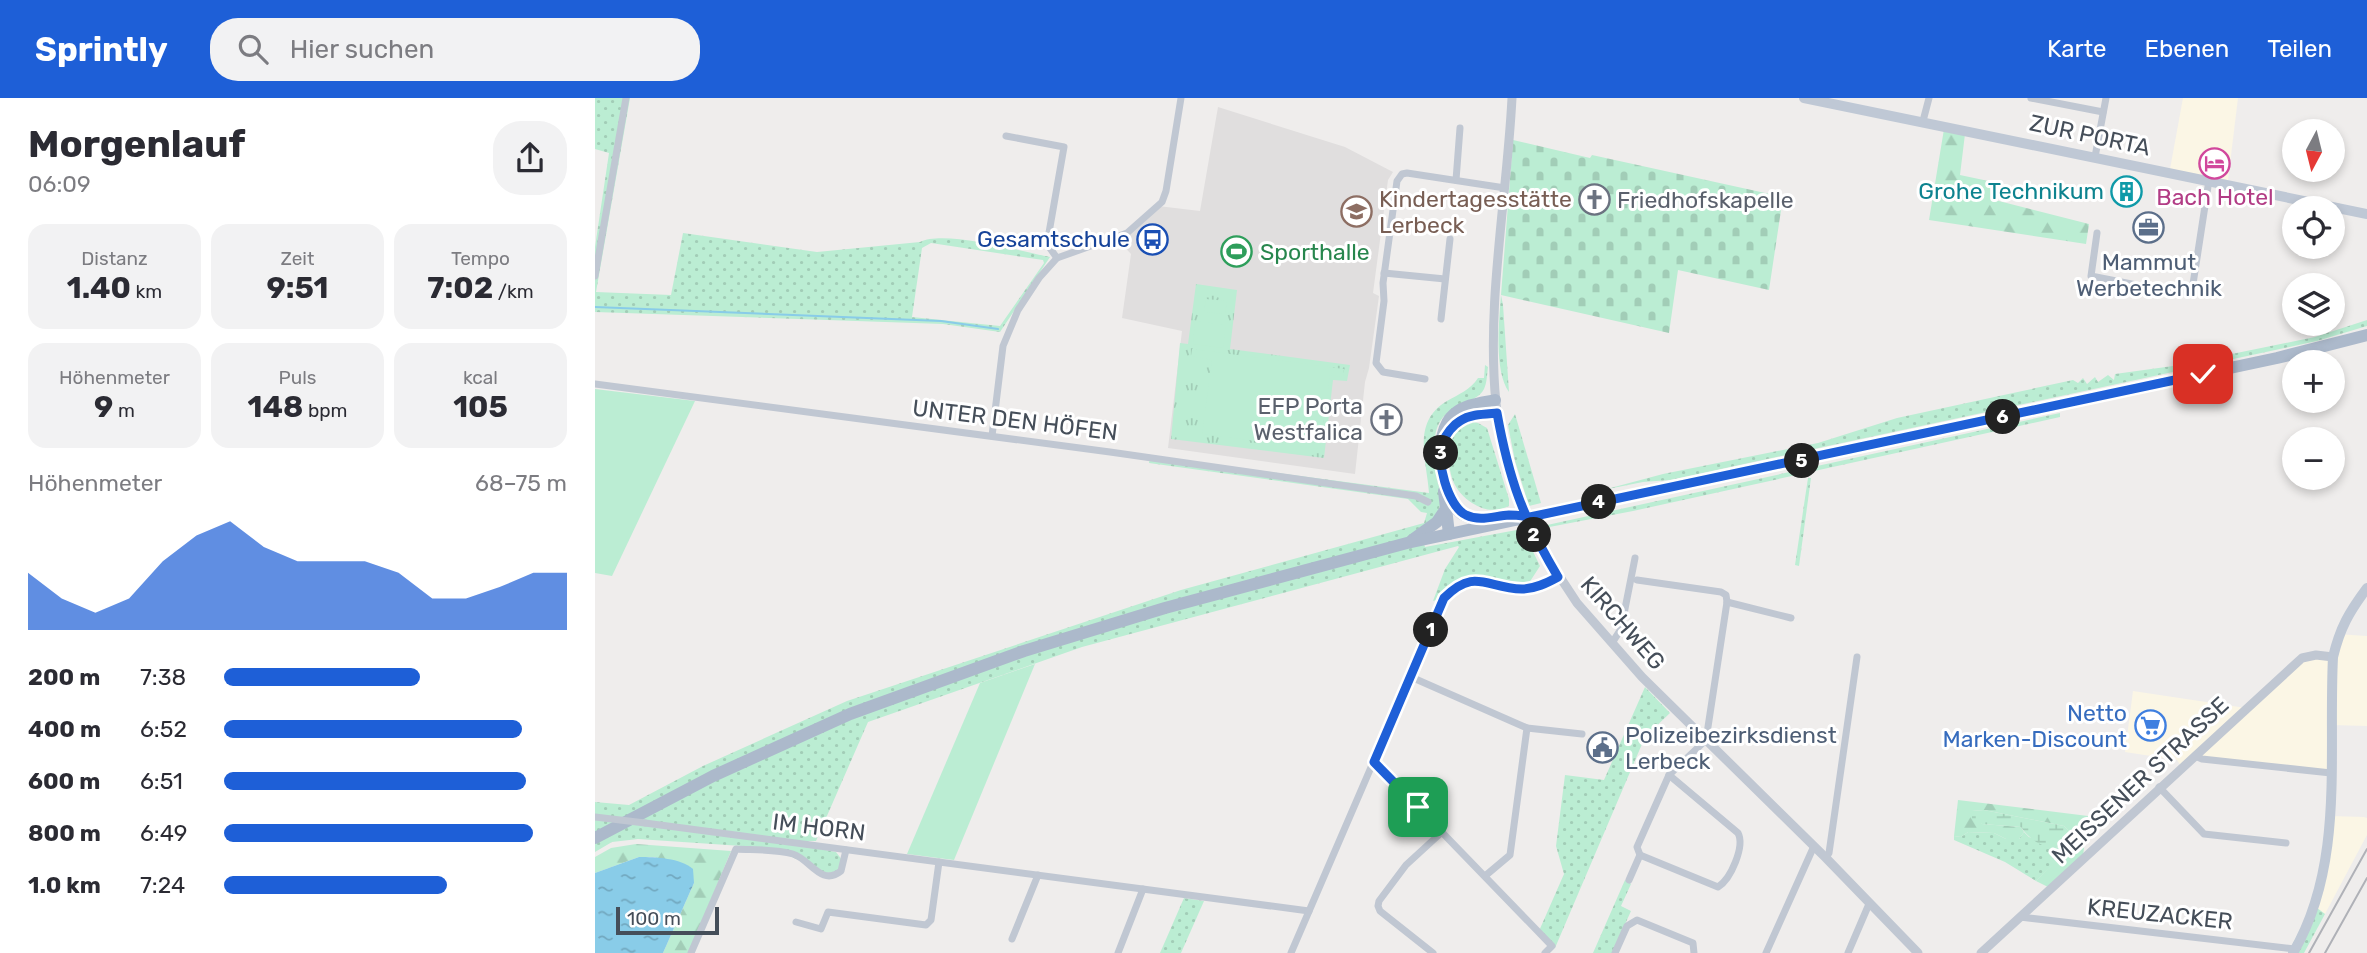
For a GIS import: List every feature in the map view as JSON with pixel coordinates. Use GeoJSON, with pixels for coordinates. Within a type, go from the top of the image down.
{"type":"FeatureCollection","features":[{"type":"Feature","properties":{"kind":"main road","name":"ZUR PORTA"},"geometry":{"type":"LineString","coordinates":[[1804,98],[2367,214]]}},
{"type":"Feature","properties":{"kind":"main road"},"geometry":{"type":"LineString","coordinates":[[595,838],[681,791],[850,714],[1036,648],[1165,608],[1454,533],[2238,367],[2367,335]]}},
{"type":"Feature","properties":{"kind":"main road"},"geometry":{"type":"LineString","coordinates":[[1454,533],[1443,473],[1442,443],[1458,421],[1496,406]]}},
{"type":"Feature","properties":{"kind":"main road"},"geometry":{"type":"LineString","coordinates":[[1448,506],[1478,519],[1509,515],[1530,517]]}},
{"type":"Feature","properties":{"kind":"main road"},"geometry":{"type":"LineString","coordinates":[[1407,544],[1437,522],[1448,506]]}},
{"type":"Feature","properties":{"kind":"main road"},"geometry":{"type":"LineString","coordinates":[[2294,951],[2313,909],[2329,842],[2333,657],[2339,631],[2350,610],[2367,588]]}},
{"type":"Feature","properties":{"kind":"street"},"geometry":{"type":"LineString","coordinates":[[595,275],[626,98]]}},
{"type":"Feature","properties":{"kind":"street"},"geometry":{"type":"LineString","coordinates":[[992,436],[1003,346],[1009,327],[1039,278],[1057,258],[1127,233],[1162,202],[1181,98]]}},
{"type":"Feature","properties":{"kind":"street","name":"KIRCHWEG"},"geometry":{"type":"LineString","coordinates":[[1512,98],[1493,343],[1496,406],[1506,461],[1517,497],[1535,539],[1577,603],[1648,683],[1814,846],[1918,953]]}},
{"type":"Feature","properties":{"kind":"street"},"geometry":{"type":"LineString","coordinates":[[1923,121],[1929,98]]}},
{"type":"Feature","properties":{"kind":"street"},"geometry":{"type":"LineString","coordinates":[[2031,98],[2103,113]]}},
{"type":"Feature","properties":{"kind":"street"},"geometry":{"type":"LineString","coordinates":[[2095,157],[2106,98]]}},
{"type":"Feature","properties":{"kind":"street"},"geometry":{"type":"LineString","coordinates":[[1456,180],[1461,128]]}},
{"type":"Feature","properties":{"kind":"street"},"geometry":{"type":"LineString","coordinates":[[1006,136],[1064,146],[1047,244],[1057,258]]}},
{"type":"Feature","properties":{"kind":"street"},"geometry":{"type":"LineString","coordinates":[[1425,379],[1383,372],[1376,363],[1384,301],[1384,273],[1397,181],[1402,174],[1407,173],[1505,188]]}},
{"type":"Feature","properties":{"kind":"street"},"geometry":{"type":"LineString","coordinates":[[2097,233],[2091,276],[2177,293],[2187,291],[2193,284],[2209,180]]}},
{"type":"Feature","properties":{"kind":"street"},"geometry":{"type":"LineString","coordinates":[[1441,319],[1450,239]]}},
{"type":"Feature","properties":{"kind":"street"},"geometry":{"type":"LineString","coordinates":[[1384,273],[1444,279]]}},
{"type":"Feature","properties":{"kind":"street","name":"UNTER DEN HÖFEN"},"geometry":{"type":"LineString","coordinates":[[595,384],[992,436],[1416,496],[1428,502]]}},
{"type":"Feature","properties":{"kind":"street"},"geometry":{"type":"LineString","coordinates":[[1612,643],[1621,628],[1635,558]]}},
{"type":"Feature","properties":{"kind":"street"},"geometry":{"type":"LineString","coordinates":[[1291,953],[1444,598],[1458,584],[1478,580],[1522,589],[1542,586],[1558,577]]}},
{"type":"Feature","properties":{"kind":"street"},"geometry":{"type":"LineString","coordinates":[[1629,880],[1640,855],[1637,847],[1669,775],[1706,740],[1727,603],[1727,595],[1721,592],[1637,580]]}},
{"type":"Feature","properties":{"kind":"street"},"geometry":{"type":"LineString","coordinates":[[1727,603],[1791,618]]}},
{"type":"Feature","properties":{"kind":"street","name":"MEISSENER STRASSE"},"geometry":{"type":"LineString","coordinates":[[1981,953],[2302,658],[2316,655],[2333,657]]}},
{"type":"Feature","properties":{"kind":"street"},"geometry":{"type":"LineString","coordinates":[[1826,858],[1829,853],[1857,657]]}},
{"type":"Feature","properties":{"kind":"street"},"geometry":{"type":"LineString","coordinates":[[1411,677],[1527,728],[1582,734]]}},
{"type":"Feature","properties":{"kind":"street"},"geometry":{"type":"LineString","coordinates":[[1485,876],[1510,855],[1527,728]]}},
{"type":"Feature","properties":{"kind":"street"},"geometry":{"type":"LineString","coordinates":[[2195,756],[2202,759],[2331,773]]}},
{"type":"Feature","properties":{"kind":"street"},"geometry":{"type":"LineString","coordinates":[[1374,762],[1552,946],[1545,953]]}},
{"type":"Feature","properties":{"kind":"street"},"geometry":{"type":"LineString","coordinates":[[1640,855],[1718,887],[1727,880],[1740,847],[1738,833],[1669,775]]}},
{"type":"Feature","properties":{"kind":"street"},"geometry":{"type":"LineString","coordinates":[[2159,787],[2204,834],[2286,843]]}},
{"type":"Feature","properties":{"kind":"street","name":"IM HORN"},"geometry":{"type":"LineString","coordinates":[[595,817],[1308,911]]}},
{"type":"Feature","properties":{"kind":"street"},"geometry":{"type":"LineString","coordinates":[[1433,953],[1380,911],[1378,906],[1406,865],[1442,832]]}},
{"type":"Feature","properties":{"kind":"street"},"geometry":{"type":"LineString","coordinates":[[1766,953],[1814,846]]}},
{"type":"Feature","properties":{"kind":"street"},"geometry":{"type":"LineString","coordinates":[[691,953],[736,849],[794,854],[823,876],[831,877],[841,871],[846,849]]}},
{"type":"Feature","properties":{"kind":"street"},"geometry":{"type":"LineString","coordinates":[[796,922],[821,929],[828,912],[926,925],[931,920],[939,862]]}},
{"type":"Feature","properties":{"kind":"street"},"geometry":{"type":"LineString","coordinates":[[1011,939],[1038,874]]}},
{"type":"Feature","properties":{"kind":"street"},"geometry":{"type":"LineString","coordinates":[[1118,953],[1143,889]]}},
{"type":"Feature","properties":{"kind":"street"},"geometry":{"type":"LineString","coordinates":[[1848,953],[1869,904]]}},
{"type":"Feature","properties":{"kind":"street","name":"KREUZACKER"},"geometry":{"type":"LineString","coordinates":[[2020,917],[2294,951]]}},
{"type":"Feature","properties":{"kind":"street"},"geometry":{"type":"LineString","coordinates":[[1615,953],[1627,926],[1637,920],[1693,943],[1694,953]]}},
{"type":"Feature","properties":{"kind":"shaded area"},"geometry":{"type":"Polygon","coordinates":[[[2183,98],[2238,98],[2228,180],[2170,169],[2183,98]]]}},
{"type":"Feature","properties":{"kind":"shaded area"},"geometry":{"type":"Polygon","coordinates":[[[1218,107],[1345,147],[1393,172],[1388,180],[1373,293],[1379,296],[1365,382],[1355,474],[1168,448],[1182,331],[1122,318],[1131,254],[1117,239],[1158,206],[1200,211],[1218,107]]]}},
{"type":"Feature","properties":{"kind":"shaded area"},"geometry":{"type":"Polygon","coordinates":[[[2336,634],[2367,636],[2367,726],[2331,725],[2331,772],[2195,756],[2181,766],[2177,760],[2125,752],[2133,691],[2246,708],[2299,656],[2331,653],[2336,634]]]}},
{"type":"Feature","properties":{"kind":"shaded area"},"geometry":{"type":"Polygon","coordinates":[[[2330,816],[2367,818],[2367,835],[2325,914],[2313,905],[2330,816]]]}},
{"type":"Feature","properties":{"kind":"green space"},"geometry":{"type":"Polygon","coordinates":[[[595,98],[630,98],[596,292],[671,295],[683,233],[817,252],[947,238],[1050,257],[1000,332],[943,324],[595,312],[595,247],[609,153],[595,149],[595,98]],[[931,243],[922,248],[912,317],[1000,326],[1044,263],[1043,260],[931,243]]]}},
{"type":"Feature","properties":{"kind":"green space"},"geometry":{"type":"Polygon","coordinates":[[[1944,129],[1965,134],[1960,175],[1993,182],[1991,199],[2089,224],[2086,244],[1929,220],[1944,129]]]}},
{"type":"Feature","properties":{"kind":"green space"},"geometry":{"type":"Polygon","coordinates":[[[1513,140],[1783,197],[1769,290],[1678,270],[1669,333],[1501,295],[1513,140]]]}},
{"type":"Feature","properties":{"kind":"green space"},"geometry":{"type":"Polygon","coordinates":[[[1196,284],[1237,290],[1230,349],[1350,365],[1347,381],[1333,380],[1324,458],[1171,439],[1180,343],[1188,344],[1196,284]]]}},
{"type":"Feature","properties":{"kind":"green space"},"geometry":{"type":"Polygon","coordinates":[[[1501,295],[1509,392],[1504,383],[1499,359],[1501,295]]]}},
{"type":"Feature","properties":{"kind":"green space"},"geometry":{"type":"Polygon","coordinates":[[[1206,299],[1227,301],[1225,314],[1204,312],[1206,299]]]}},
{"type":"Feature","properties":{"kind":"green space"},"geometry":{"type":"Polygon","coordinates":[[[2367,320],[2367,326],[2345,333],[2345,327],[2367,320]]]}},
{"type":"Feature","properties":{"kind":"green space"},"geometry":{"type":"Polygon","coordinates":[[[1195,321],[1226,325],[1223,348],[1193,344],[1195,321]]]}},
{"type":"Feature","properties":{"kind":"green space"},"geometry":{"type":"Polygon","coordinates":[[[2334,336],[1670,480],[1603,490],[1663,474],[1818,443],[1897,418],[2073,380],[2078,383],[2083,378],[2087,384],[2095,377],[2098,382],[2108,375],[2114,380],[2115,374],[2173,366],[2315,337],[2334,336]]]}},
{"type":"Feature","properties":{"kind":"green space"},"geometry":{"type":"Polygon","coordinates":[[[1192,349],[1344,369],[1343,377],[1330,375],[1320,449],[1202,434],[1212,360],[1191,356],[1192,349]]]}},
{"type":"Feature","properties":{"kind":"green space"},"geometry":{"type":"Polygon","coordinates":[[[1485,365],[1488,367],[1481,394],[1445,415],[1436,432],[1436,458],[1441,484],[1439,509],[1432,520],[1419,529],[1425,547],[1522,529],[1540,566],[1521,591],[1473,583],[1433,601],[1445,569],[1458,546],[1082,647],[868,722],[816,841],[809,841],[805,846],[836,852],[842,860],[838,871],[827,873],[772,848],[638,839],[612,842],[595,852],[595,802],[629,805],[703,766],[847,701],[1181,590],[1424,523],[1427,513],[1421,512],[1408,499],[1149,463],[1150,456],[1429,493],[1424,443],[1429,420],[1447,401],[1468,389],[1478,378],[1484,378],[1485,365]]]}},
{"type":"Feature","properties":{"kind":"green space"},"geometry":{"type":"Polygon","coordinates":[[[595,389],[695,401],[612,576],[595,573],[595,389]]]}},
{"type":"Feature","properties":{"kind":"green space"},"geometry":{"type":"Polygon","coordinates":[[[2060,413],[2060,417],[1633,511],[1539,529],[1538,527],[2060,413]]]}},
{"type":"Feature","properties":{"kind":"green space"},"geometry":{"type":"Polygon","coordinates":[[[1515,414],[1541,503],[1529,506],[1515,461],[1508,425],[1515,414]]]}},
{"type":"Feature","properties":{"kind":"green space"},"geometry":{"type":"Polygon","coordinates":[[[1468,421],[1487,428],[1509,506],[1495,510],[1481,508],[1464,497],[1453,482],[1449,464],[1451,435],[1468,421]]]}},
{"type":"Feature","properties":{"kind":"green space"},"geometry":{"type":"Polygon","coordinates":[[[1808,478],[1811,478],[1799,566],[1795,565],[1808,478]]]}},
{"type":"Feature","properties":{"kind":"green space"},"geometry":{"type":"Polygon","coordinates":[[[1035,664],[954,860],[907,854],[980,683],[1035,664]]]}},
{"type":"Feature","properties":{"kind":"green space"},"geometry":{"type":"Polygon","coordinates":[[[1645,687],[1670,713],[1645,737],[1555,948],[1539,931],[1564,874],[1556,846],[1565,775],[1604,780],[1645,687]]]}},
{"type":"Feature","properties":{"kind":"green space"},"geometry":{"type":"Polygon","coordinates":[[[1958,800],[2088,816],[2083,856],[2050,888],[2036,881],[2066,847],[2070,832],[2064,826],[1984,810],[1972,811],[1982,824],[2021,827],[2024,832],[2019,839],[2006,839],[1994,833],[1968,832],[1961,837],[1954,836],[1958,800]]]}},
{"type":"Feature","properties":{"kind":"green space"},"geometry":{"type":"Polygon","coordinates":[[[1984,810],[2064,826],[2070,832],[2068,844],[2048,846],[2030,838],[2021,827],[1982,824],[1972,819],[1972,811],[1984,810]]]}},
{"type":"Feature","properties":{"kind":"green space"},"geometry":{"type":"Polygon","coordinates":[[[1968,832],[1994,833],[2006,839],[2019,839],[2024,832],[2029,837],[2059,848],[2068,844],[2057,861],[2036,881],[2005,862],[1954,840],[1954,836],[1961,837],[1968,832]]]}},
{"type":"Feature","properties":{"kind":"green space"},"geometry":{"type":"Polygon","coordinates":[[[636,844],[731,851],[689,953],[663,953],[694,883],[655,857],[639,857],[595,873],[595,857],[611,848],[636,844]]]}},
{"type":"Feature","properties":{"kind":"green space"},"geometry":{"type":"Polygon","coordinates":[[[1625,880],[1631,884],[1621,906],[1631,911],[1612,953],[1593,953],[1625,880]]]}},
{"type":"Feature","properties":{"kind":"green space"},"geometry":{"type":"Polygon","coordinates":[[[1184,898],[1204,901],[1181,953],[1160,953],[1184,898]]]}},
{"type":"Feature","properties":{"kind":"green space"},"geometry":{"type":"Polygon","coordinates":[[[2313,905],[2325,914],[2304,953],[2288,953],[2313,905]]]}},
{"type":"Feature","properties":{"kind":"water"},"geometry":{"type":"Polygon","coordinates":[[[639,857],[675,860],[693,869],[694,883],[663,953],[595,953],[595,873],[639,857]]]}},
{"type":"Feature","properties":{"kind":"waterway"},"geometry":{"type":"LineString","coordinates":[[595,307],[941,321],[998,329]]}},
{"type":"Feature","properties":{"kind":"railway"},"geometry":{"type":"LineString","coordinates":[[2309,953],[2367,849]]}},
{"type":"Feature","properties":{"kind":"railway"},"geometry":{"type":"LineString","coordinates":[[2325,953],[2367,878]]}},
{"type":"Feature","properties":{"kind":"place","name":"Bach Hotel"},"geometry":{"type":"Point","coordinates":[2215,163]}},
{"type":"Feature","properties":{"kind":"place","name":"Grohe Technikum"},"geometry":{"type":"Point","coordinates":[2127,191]}},
{"type":"Feature","properties":{"kind":"place","name":"Friedhofskapelle"},"geometry":{"type":"Point","coordinates":[1594,200]}},
{"type":"Feature","properties":{"kind":"place","name":"Kindertagesstätte Lerbeck"},"geometry":{"type":"Point","coordinates":[1356,212]}},
{"type":"Feature","properties":{"kind":"place","name":"Mammut Werbetechnik"},"geometry":{"type":"Point","coordinates":[2149,228]}},
{"type":"Feature","properties":{"kind":"place","name":"Gesamtschule"},"geometry":{"type":"Point","coordinates":[1153,239]}},
{"type":"Feature","properties":{"kind":"place","name":"Sporthalle"},"geometry":{"type":"Point","coordinates":[1237,252]}},
{"type":"Feature","properties":{"kind":"place","name":"EFP Porta Westfalica"},"geometry":{"type":"Point","coordinates":[1386,419]}},
{"type":"Feature","properties":{"kind":"place","name":"Netto Marken-Discount"},"geometry":{"type":"Point","coordinates":[2150,726]}},
{"type":"Feature","properties":{"kind":"place","name":"Polizeibezirksdienst Lerbeck"},"geometry":{"type":"Point","coordinates":[1602,748]}},
{"type":"Feature","properties":{"kind":"route"},"geometry":{"type":"LineString","coordinates":[[1418,807],[1374,762],[1444,598],[1458,584],[1478,580],[1522,589],[1542,586],[1558,577],[1535,539],[1527,521],[1517,497],[1506,461],[1497,413],[1458,421],[1442,443],[1443,473],[1451,502],[1461,513],[1478,519],[1509,515],[1530,517],[2203,374]]}}]}
